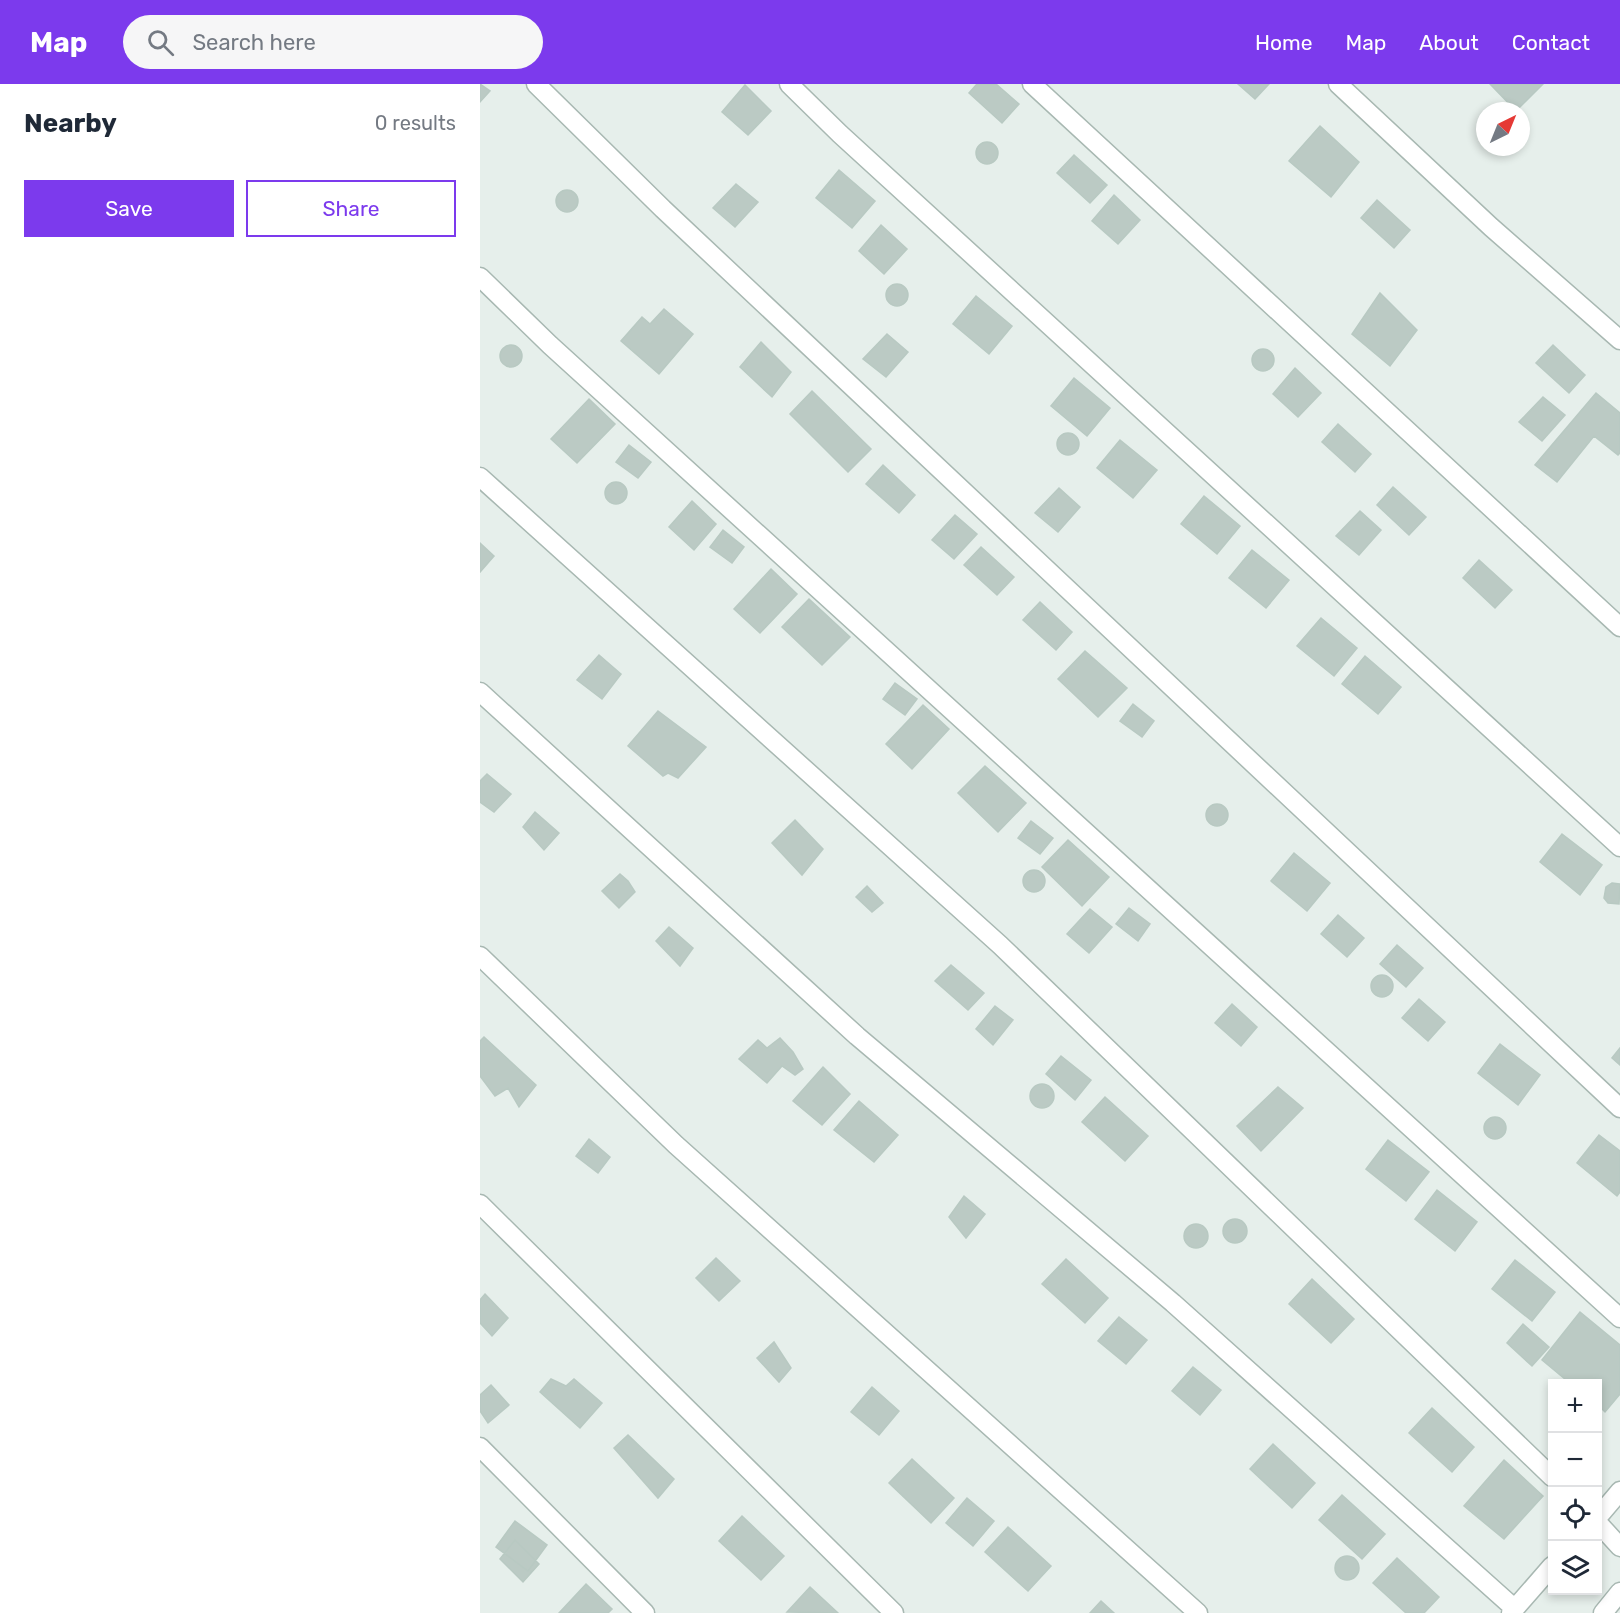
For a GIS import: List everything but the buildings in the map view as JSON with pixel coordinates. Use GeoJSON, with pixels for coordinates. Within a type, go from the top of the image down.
{"type":"FeatureCollection","features":[{"type":"Feature","properties":{"kind":"street"},"geometry":{"type":"LineString","coordinates":[[536,84],[663,209],[1620,1108]]}},
{"type":"Feature","properties":{"kind":"street"},"geometry":{"type":"LineString","coordinates":[[789,84],[849,142],[1620,847]]}},
{"type":"Feature","properties":{"kind":"street"},"geometry":{"type":"LineString","coordinates":[[1032,84],[1620,627]]}},
{"type":"Feature","properties":{"kind":"street"},"geometry":{"type":"LineString","coordinates":[[1338,84],[1491,226],[1620,340]]}},
{"type":"Feature","properties":{"kind":"street"},"geometry":{"type":"LineString","coordinates":[[480,277],[576,369],[1620,1318]]}},
{"type":"Feature","properties":{"kind":"street"},"geometry":{"type":"LineString","coordinates":[[480,477],[1000,945],[1548,1473]]}},
{"type":"Feature","properties":{"kind":"street"},"geometry":{"type":"LineString","coordinates":[[480,692],[857,1036],[1173,1303],[1512,1610],[1548,1570]]}},
{"type":"Feature","properties":{"kind":"street"},"geometry":{"type":"LineString","coordinates":[[480,956],[676,1145],[1198,1613]]}},
{"type":"Feature","properties":{"kind":"street"},"geometry":{"type":"LineString","coordinates":[[480,1204],[894,1613]]}},
{"type":"Feature","properties":{"kind":"street"},"geometry":{"type":"LineString","coordinates":[[480,1448],[645,1613]]}},
{"type":"Feature","properties":{"kind":"street"},"geometry":{"type":"LineString","coordinates":[[1602,1512],[1620,1491]]}},
{"type":"Feature","properties":{"kind":"street"},"geometry":{"type":"LineString","coordinates":[[1602,1527],[1620,1547]]}},
{"type":"Feature","properties":{"kind":"street"},"geometry":{"type":"LineString","coordinates":[[1603,1613],[1620,1592]]}}]}
